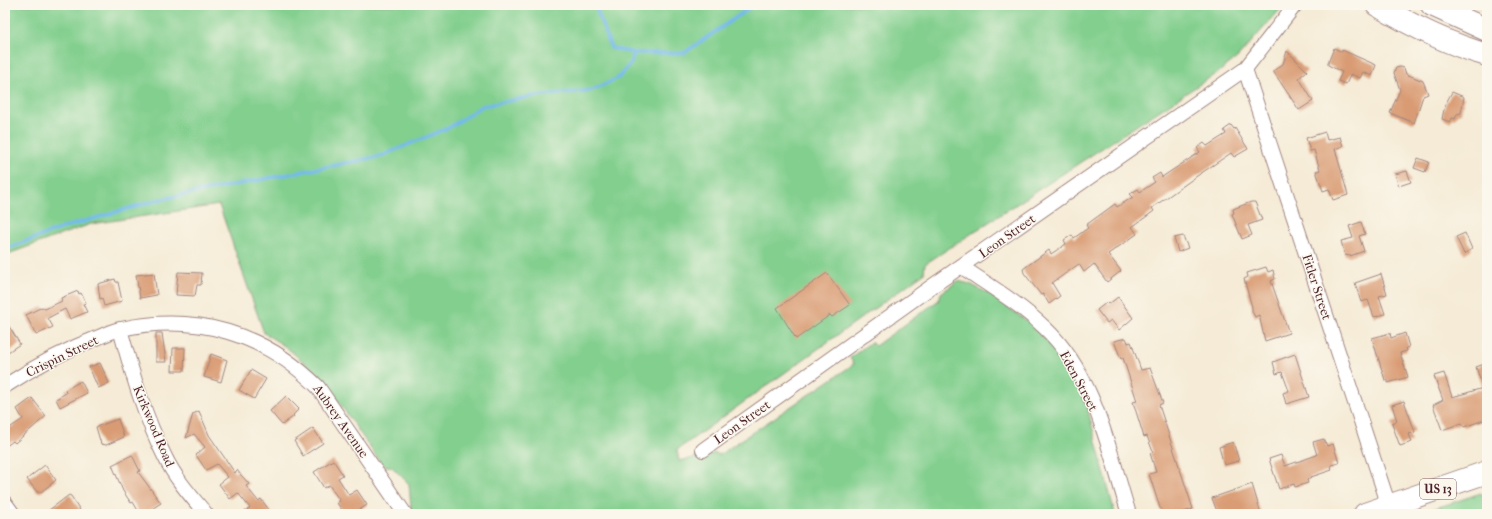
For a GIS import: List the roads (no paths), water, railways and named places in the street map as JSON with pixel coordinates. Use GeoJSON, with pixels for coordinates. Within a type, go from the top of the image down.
{"type":"FeatureCollection","features":[{"type":"Feature","properties":{"kind":"main road"},"geometry":{"type":"LineString","coordinates":[[1377,5],[1408,24],[1467,49],[1487,55]]}},
{"type":"Feature","properties":{"kind":"main road"},"geometry":{"type":"LineString","coordinates":[[1432,5],[1487,30]]}},
{"type":"Feature","properties":{"kind":"main road","name":"US 13"},"geometry":{"type":"LineString","coordinates":[[1365,514],[1487,472]]}},
{"type":"Feature","properties":{"kind":"street","name":"Leon Street"},"geometry":{"type":"LineString","coordinates":[[702,450],[932,286],[962,267],[1245,69],[1295,5]]}},
{"type":"Feature","properties":{"kind":"street","name":"Fitler Street"},"geometry":{"type":"LineString","coordinates":[[1245,69],[1389,506]]}},
{"type":"Feature","properties":{"kind":"street","name":"Eden Street"},"geometry":{"type":"LineString","coordinates":[[962,267],[1023,309],[1046,329],[1064,349],[1096,410],[1129,514]]}},
{"type":"Feature","properties":{"kind":"street","name":"Aubrey Avenue"},"geometry":{"type":"LineString","coordinates":[[120,329],[168,322],[189,323],[236,334],[274,351],[306,375],[324,394],[404,514]]}},
{"type":"Feature","properties":{"kind":"street","name":"Crispin Street"},"geometry":{"type":"LineString","coordinates":[[5,386],[39,365],[80,344],[120,329]]}},
{"type":"Feature","properties":{"kind":"street","name":"Kirkwood Road"},"geometry":{"type":"LineString","coordinates":[[120,329],[140,396],[165,457],[177,477],[206,514]]}},
{"type":"Feature","properties":{"kind":"street"},"geometry":{"type":"LineString","coordinates":[[5,503],[13,514]]}},
{"type":"Feature","properties":{"kind":"waterway"},"geometry":{"type":"LineString","coordinates":[[595,5],[611,48],[634,53],[684,53],[754,5]]}},
{"type":"Feature","properties":{"kind":"waterway"},"geometry":{"type":"LineString","coordinates":[[5,249],[65,227],[157,200],[381,156],[450,127],[482,106],[534,96],[592,90],[618,78],[631,63],[634,53]]}}]}
